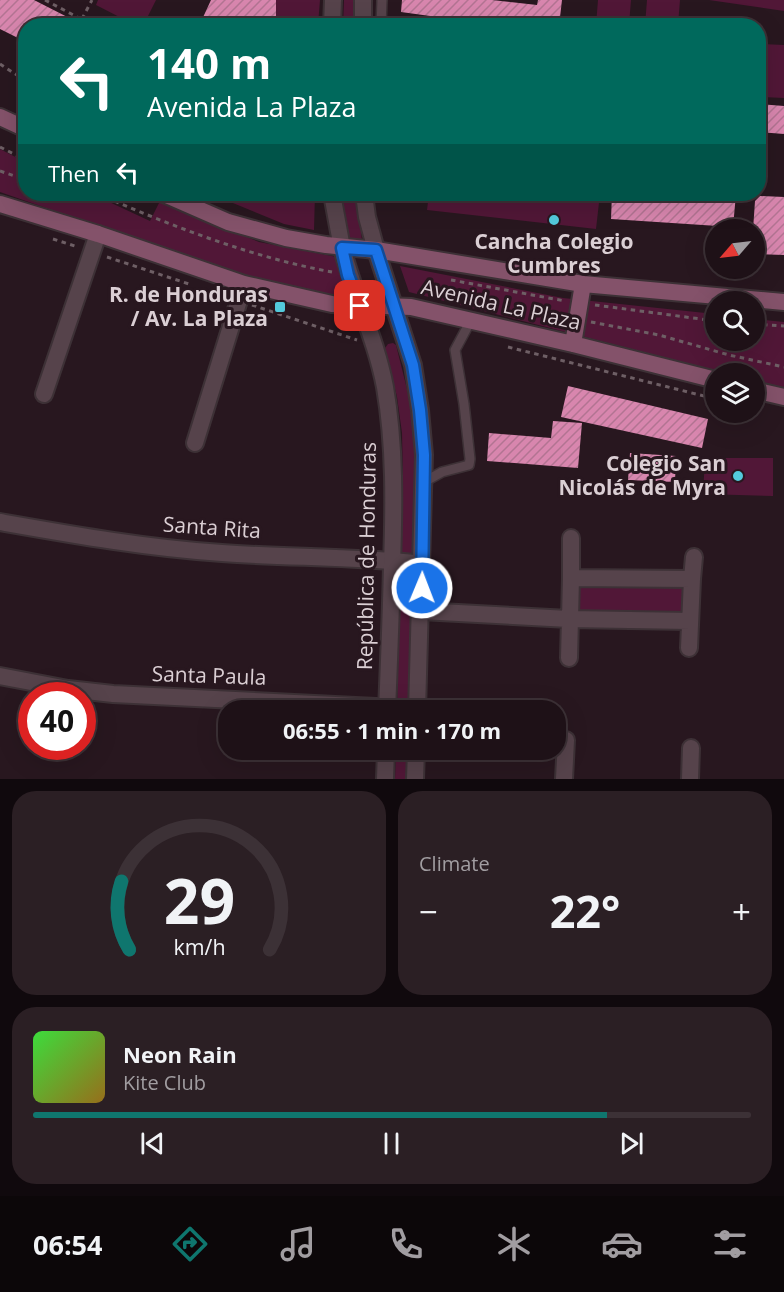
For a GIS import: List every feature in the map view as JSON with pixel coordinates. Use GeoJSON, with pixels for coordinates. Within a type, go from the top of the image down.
{"type":"FeatureCollection","features":[{"type":"Feature","properties":{"kind":"main road"},"geometry":{"type":"LineString","coordinates":[[0,117],[18,125]]}},
{"type":"Feature","properties":{"kind":"main road","name":"Avenida La Plaza"},"geometry":{"type":"LineString","coordinates":[[180,201],[228,222],[286,238],[342,248],[376,250],[583,284],[784,302]]}},
{"type":"Feature","properties":{"kind":"main road","name":"Avenida La Plaza"},"geometry":{"type":"LineString","coordinates":[[0,204],[98,234],[244,284],[332,304],[411,307],[705,377]]}},
{"type":"Feature","properties":{"kind":"main road"},"geometry":{"type":"LineString","coordinates":[[573,344],[583,284]]}},
{"type":"Feature","properties":{"kind":"main road"},"geometry":{"type":"LineString","coordinates":[[765,393],[784,397]]}},
{"type":"Feature","properties":{"kind":"street"},"geometry":{"type":"LineString","coordinates":[[332,18],[333,0]]}},
{"type":"Feature","properties":{"kind":"street"},"geometry":{"type":"LineString","coordinates":[[363,0],[363,18]]}},
{"type":"Feature","properties":{"kind":"street","name":"República de Honduras"},"geometry":{"type":"LineString","coordinates":[[333,201],[348,275],[374,343],[391,431],[395,489],[388,700]]}},
{"type":"Feature","properties":{"kind":"street"},"geometry":{"type":"LineString","coordinates":[[365,201],[376,250],[413,365],[420,410],[424,455],[417,700]]}},
{"type":"Feature","properties":{"kind":"street"},"geometry":{"type":"LineString","coordinates":[[44,394],[98,234]]}},
{"type":"Feature","properties":{"kind":"street"},"geometry":{"type":"LineString","coordinates":[[195,443],[244,284]]}},
{"type":"Feature","properties":{"kind":"street","name":"Santa Rita"},"geometry":{"type":"LineString","coordinates":[[0,522],[127,544],[186,550],[392,560],[422,564]]}},
{"type":"Feature","properties":{"kind":"street"},"geometry":{"type":"LineString","coordinates":[[569,657],[572,538]]}},
{"type":"Feature","properties":{"kind":"street"},"geometry":{"type":"LineString","coordinates":[[688,648],[694,557]]}},
{"type":"Feature","properties":{"kind":"street"},"geometry":{"type":"LineString","coordinates":[[571,578],[693,579]]}},
{"type":"Feature","properties":{"kind":"street"},"geometry":{"type":"LineString","coordinates":[[421,611],[569,619],[690,621]]}},
{"type":"Feature","properties":{"kind":"street","name":"Santa Paula"},"geometry":{"type":"LineString","coordinates":[[0,676],[68,689],[113,694],[218,700]]}},
{"type":"Feature","properties":{"kind":"street"},"geometry":{"type":"LineString","coordinates":[[690,779],[691,748]]}},
{"type":"Feature","properties":{"kind":"street"},"geometry":{"type":"LineString","coordinates":[[386,760],[386,779]]}},
{"type":"Feature","properties":{"kind":"street"},"geometry":{"type":"LineString","coordinates":[[415,779],[416,760]]}},
{"type":"Feature","properties":{"kind":"street"},"geometry":{"type":"LineString","coordinates":[[564,779],[565,760]]}},
{"type":"Feature","properties":{"kind":"lane"},"geometry":{"type":"LineString","coordinates":[[381,18],[382,0]]}},
{"type":"Feature","properties":{"kind":"lane"},"geometry":{"type":"LineString","coordinates":[[423,483],[442,472],[469,465],[464,404],[455,351],[470,322]]}},
{"type":"Feature","properties":{"kind":"path"},"geometry":{"type":"LineString","coordinates":[[45,0],[80,18]]}},
{"type":"Feature","properties":{"kind":"path"},"geometry":{"type":"LineString","coordinates":[[83,18],[92,0]]}},
{"type":"Feature","properties":{"kind":"path"},"geometry":{"type":"LineString","coordinates":[[0,64],[18,76]]}},
{"type":"Feature","properties":{"kind":"path"},"geometry":{"type":"LineString","coordinates":[[0,147],[18,156]]}},
{"type":"Feature","properties":{"kind":"path"},"geometry":{"type":"LineString","coordinates":[[0,171],[18,177]]}},
{"type":"Feature","properties":{"kind":"path"},"geometry":{"type":"LineString","coordinates":[[114,201],[227,245],[307,267],[348,275]]}},
{"type":"Feature","properties":{"kind":"path"},"geometry":{"type":"LineString","coordinates":[[50,238],[198,287]]}},
{"type":"Feature","properties":{"kind":"path"},"geometry":{"type":"LineString","coordinates":[[239,300],[357,340],[359,350]]}},
{"type":"Feature","properties":{"kind":"path"},"geometry":{"type":"LineString","coordinates":[[577,319],[659,335],[729,355],[784,367]]}},
{"type":"Feature","properties":{"kind":"path"},"geometry":{"type":"LineString","coordinates":[[765,325],[784,326]]}},
{"type":"Feature","properties":{"kind":"path"},"geometry":{"type":"LineString","coordinates":[[497,345],[705,396]]}},
{"type":"Feature","properties":{"kind":"shaded area"},"geometry":{"type":"Polygon","coordinates":[[[98,0],[156,0],[147,18],[121,18],[96,5],[98,0]]]}},
{"type":"Feature","properties":{"kind":"shaded area"},"geometry":{"type":"Polygon","coordinates":[[[276,0],[320,0],[319,18],[276,18],[276,0]]]}},
{"type":"Feature","properties":{"kind":"shaded area"},"geometry":{"type":"Polygon","coordinates":[[[344,0],[356,0],[355,18],[343,18],[344,0]]]}},
{"type":"Feature","properties":{"kind":"shaded area"},"geometry":{"type":"Polygon","coordinates":[[[598,0],[631,0],[630,18],[597,18],[598,0]]]}},
{"type":"Feature","properties":{"kind":"shaded area"},"geometry":{"type":"Polygon","coordinates":[[[647,0],[680,0],[679,18],[646,18],[647,0]]]}},
{"type":"Feature","properties":{"kind":"shaded area"},"geometry":{"type":"Polygon","coordinates":[[[709,0],[784,0],[784,11],[709,0]]]}},
{"type":"Feature","properties":{"kind":"shaded area"},"geometry":{"type":"Polygon","coordinates":[[[766,44],[784,45],[784,98],[766,97],[766,44]]]}},
{"type":"Feature","properties":{"kind":"shaded area"},"geometry":{"type":"Polygon","coordinates":[[[0,149],[18,158],[18,198],[0,192],[0,149]]]}},
{"type":"Feature","properties":{"kind":"shaded area"},"geometry":{"type":"Polygon","coordinates":[[[26,201],[107,201],[150,221],[160,201],[259,242],[337,257],[352,299],[265,281],[26,201]]]}},
{"type":"Feature","properties":{"kind":"shaded area"},"geometry":{"type":"Polygon","coordinates":[[[228,201],[315,201],[314,230],[284,224],[228,201]]]}},
{"type":"Feature","properties":{"kind":"shaded area"},"geometry":{"type":"Polygon","coordinates":[[[343,201],[358,201],[362,241],[348,239],[343,201]]]}},
{"type":"Feature","properties":{"kind":"shaded area","name":"Cancha Colegio Cumbres"},"geometry":{"type":"Polygon","coordinates":[[[428,201],[599,201],[596,229],[427,210],[428,201]]]}},
{"type":"Feature","properties":{"kind":"shaded area"},"geometry":{"type":"Polygon","coordinates":[[[400,266],[563,298],[705,313],[705,351],[765,351],[765,320],[784,322],[784,388],[765,383],[765,363],[705,363],[705,368],[409,292],[400,266]]]}},
{"type":"Feature","properties":{"kind":"shaded area"},"geometry":{"type":"Polygon","coordinates":[[[388,344],[396,345],[415,434],[416,485],[409,700],[397,700],[403,482],[402,433],[397,397],[385,348],[388,344]]]}},
{"type":"Feature","properties":{"kind":"shaded area","name":"Colegio San Nicolás de Myra"},"geometry":{"type":"Polygon","coordinates":[[[705,458],[773,458],[773,496],[703,494],[705,458]]]}},
{"type":"Feature","properties":{"kind":"shaded area"},"geometry":{"type":"Polygon","coordinates":[[[575,582],[686,585],[686,617],[575,615],[575,582]]]}},
{"type":"Feature","properties":{"kind":"shaded area"},"geometry":{"type":"Polygon","coordinates":[[[396,760],[408,760],[407,779],[395,779],[396,760]]]}},
{"type":"Feature","properties":{"kind":"building"},"geometry":{"type":"Polygon","coordinates":[[[0,0],[34,0],[69,18],[18,18],[18,38],[0,29],[0,0]]]}},
{"type":"Feature","properties":{"kind":"building"},"geometry":{"type":"Polygon","coordinates":[[[211,0],[276,0],[276,18],[203,18],[211,0]]]}},
{"type":"Feature","properties":{"kind":"building"},"geometry":{"type":"Polygon","coordinates":[[[402,0],[492,0],[537,5],[538,0],[562,0],[560,18],[445,18],[401,12],[402,0]]]}},
{"type":"Feature","properties":{"kind":"building"},"geometry":{"type":"Polygon","coordinates":[[[766,105],[784,106],[784,134],[766,133],[766,105]]]}},
{"type":"Feature","properties":{"kind":"building"},"geometry":{"type":"Polygon","coordinates":[[[766,196],[784,197],[784,255],[765,254],[765,219],[754,219],[755,201],[766,201],[766,196]]]}},
{"type":"Feature","properties":{"kind":"building"},"geometry":{"type":"Polygon","coordinates":[[[612,201],[735,201],[734,219],[705,219],[705,225],[611,219],[612,201]]]}},
{"type":"Feature","properties":{"kind":"building"},"geometry":{"type":"Polygon","coordinates":[[[568,386],[705,418],[705,423],[707,423],[702,448],[561,417],[568,386]]]}},
{"type":"Feature","properties":{"kind":"building"},"geometry":{"type":"Polygon","coordinates":[[[553,421],[582,423],[578,468],[487,461],[489,433],[551,438],[553,421]]]}},
{"type":"Feature","properties":{"kind":"building"},"geometry":{"type":"Polygon","coordinates":[[[630,453],[676,456],[675,482],[628,480],[630,453]]]}},
{"type":"Feature","properties":{"kind":"place","name":"Cancha Colegio Cumbres"},"geometry":{"type":"Point","coordinates":[554,220]}},
{"type":"Feature","properties":{"kind":"place","name":"R. de Honduras / Av. La Plaza"},"geometry":{"type":"Point","coordinates":[280,307]}},
{"type":"Feature","properties":{"kind":"place","name":"Colegio San Nicolás de Myra"},"geometry":{"type":"Point","coordinates":[738,476]}},
{"type":"Feature","properties":{"kind":"route"},"geometry":{"type":"LineString","coordinates":[[360,306],[348,275],[342,248],[376,250],[413,365],[424,455],[422,588]]}}]}
